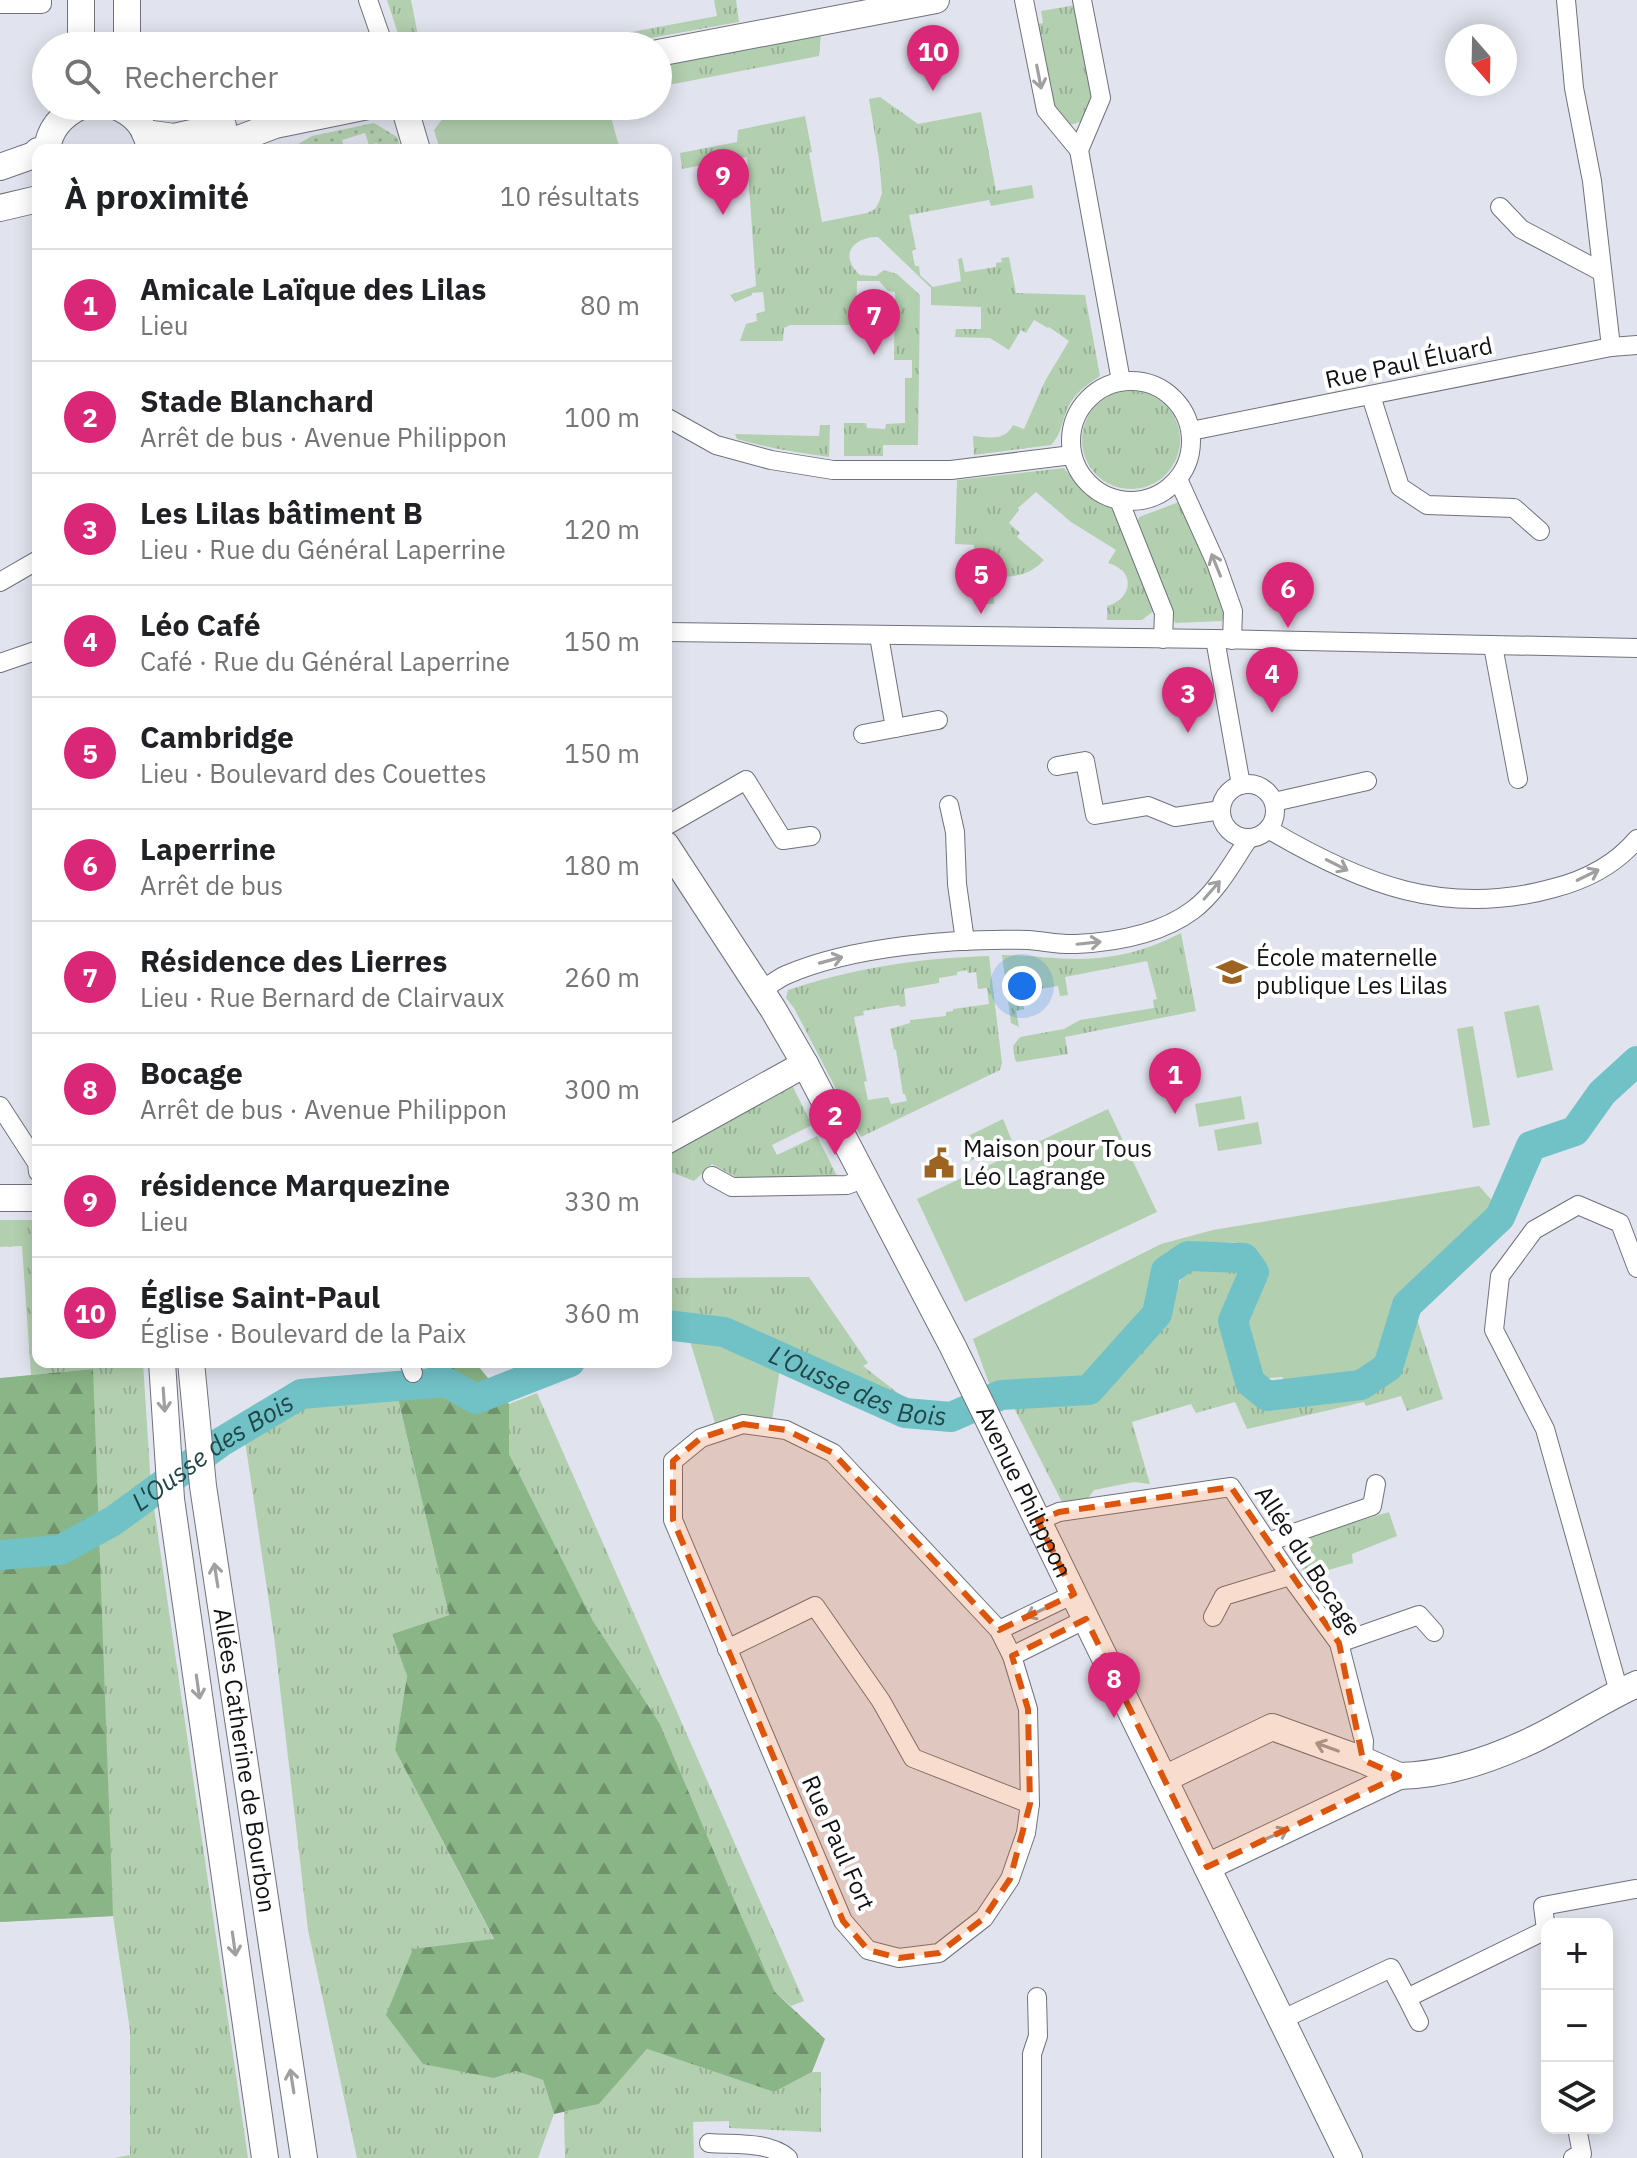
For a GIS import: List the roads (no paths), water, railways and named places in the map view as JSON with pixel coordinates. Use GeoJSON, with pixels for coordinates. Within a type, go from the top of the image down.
{"type":"FeatureCollection","features":[{"type":"Feature","properties":{"kind":"street"},"geometry":{"type":"LineString","coordinates":[[81,0],[81,32]]}},
{"type":"Feature","properties":{"kind":"street"},"geometry":{"type":"LineString","coordinates":[[127,0],[127,32]]}},
{"type":"Feature","properties":{"kind":"street"},"geometry":{"type":"LineString","coordinates":[[368,0],[379,32]]}},
{"type":"Feature","properties":{"kind":"street"},"geometry":{"type":"LineString","coordinates":[[672,50],[936,0]]}},
{"type":"Feature","properties":{"kind":"street"},"geometry":{"type":"LineString","coordinates":[[1024,0],[1046,110],[1079,150],[1121,381]]}},
{"type":"Feature","properties":{"kind":"street"},"geometry":{"type":"LineString","coordinates":[[1079,150],[1101,98],[1082,0]]}},
{"type":"Feature","properties":{"kind":"street"},"geometry":{"type":"LineString","coordinates":[[1566,0],[1574,88],[1592,181],[1611,347]]}},
{"type":"Feature","properties":{"kind":"street"},"geometry":{"type":"LineString","coordinates":[[0,4],[42,2]]}},
{"type":"Feature","properties":{"kind":"street"},"geometry":{"type":"LineString","coordinates":[[45,144],[59,120]]}},
{"type":"Feature","properties":{"kind":"street"},"geometry":{"type":"LineString","coordinates":[[224,144],[275,125],[299,120]]}},
{"type":"Feature","properties":{"kind":"street"},"geometry":{"type":"LineString","coordinates":[[408,120],[415,144]]}},
{"type":"Feature","properties":{"kind":"street"},"geometry":{"type":"LineString","coordinates":[[135,122],[174,137],[224,126],[275,125]]}},
{"type":"Feature","properties":{"kind":"street"},"geometry":{"type":"LineString","coordinates":[[0,167],[32,156]]}},
{"type":"Feature","properties":{"kind":"street"},"geometry":{"type":"LineString","coordinates":[[0,208],[32,200]]}},
{"type":"Feature","properties":{"kind":"street"},"geometry":{"type":"LineString","coordinates":[[1500,207],[1521,229],[1602,272]]}},
{"type":"Feature","properties":{"kind":"street","name":"Rue Paul Éluard"},"geometry":{"type":"LineString","coordinates":[[1191,431],[1429,382],[1611,347],[1637,345]]}},
{"type":"Feature","properties":{"kind":"street"},"geometry":{"type":"LineString","coordinates":[[1121,381],[1139,381],[1158,386],[1174,397],[1185,413],[1191,431],[1187,464],[1178,479],[1152,498],[1119,500],[1103,494],[1089,484],[1072,455],[1071,434],[1077,415],[1089,398],[1106,386],[1121,381]]}},
{"type":"Feature","properties":{"kind":"street"},"geometry":{"type":"LineString","coordinates":[[1371,396],[1400,487],[1427,505],[1514,508],[1540,531]]}},
{"type":"Feature","properties":{"kind":"street"},"geometry":{"type":"LineString","coordinates":[[672,420],[716,445],[771,460],[846,471],[951,470],[1072,455]]}},
{"type":"Feature","properties":{"kind":"street"},"geometry":{"type":"LineString","coordinates":[[1178,479],[1216,563],[1233,611],[1224,639],[1241,785]]}},
{"type":"Feature","properties":{"kind":"street"},"geometry":{"type":"LineString","coordinates":[[1119,500],[1164,613],[1163,639]]}},
{"type":"Feature","properties":{"kind":"street"},"geometry":{"type":"LineString","coordinates":[[0,582],[32,563]]}},
{"type":"Feature","properties":{"kind":"street"},"geometry":{"type":"LineString","coordinates":[[672,632],[1637,648]]}},
{"type":"Feature","properties":{"kind":"street"},"geometry":{"type":"LineString","coordinates":[[879,636],[895,728]]}},
{"type":"Feature","properties":{"kind":"street"},"geometry":{"type":"LineString","coordinates":[[1493,646],[1518,779]]}},
{"type":"Feature","properties":{"kind":"street"},"geometry":{"type":"LineString","coordinates":[[0,663],[32,652]]}},
{"type":"Feature","properties":{"kind":"street"},"geometry":{"type":"LineString","coordinates":[[863,734],[938,720]]}},
{"type":"Feature","properties":{"kind":"street"},"geometry":{"type":"LineString","coordinates":[[1057,766],[1085,761],[1095,815],[1148,806],[1175,817],[1221,810]]}},
{"type":"Feature","properties":{"kind":"street"},"geometry":{"type":"LineString","coordinates":[[672,823],[746,780],[783,840],[811,836]]}},
{"type":"Feature","properties":{"kind":"street"},"geometry":{"type":"LineString","coordinates":[[1274,802],[1367,781]]}},
{"type":"Feature","properties":{"kind":"street"},"geometry":{"type":"LineString","coordinates":[[1241,785],[1262,788],[1274,802],[1274,817],[1268,829],[1256,837],[1240,837],[1226,827],[1222,819],[1221,810],[1227,795],[1241,785]]}},
{"type":"Feature","properties":{"kind":"street"},"geometry":{"type":"LineString","coordinates":[[949,805],[955,832],[957,884],[965,941]]}},
{"type":"Feature","properties":{"kind":"street"},"geometry":{"type":"LineString","coordinates":[[1268,829],[1356,874],[1407,892],[1446,899],[1488,900],[1530,895],[1572,883],[1605,867],[1637,839]]}},
{"type":"Feature","properties":{"kind":"street"},"geometry":{"type":"LineString","coordinates":[[760,991],[786,975],[834,959],[910,945],[1029,940],[1074,944],[1122,939],[1162,927],[1192,911],[1214,891],[1249,838]]}},
{"type":"Feature","properties":{"kind":"street","name":"Avenue Philippon"},"geometry":{"type":"LineString","coordinates":[[672,854],[805,1064],[972,1385],[1349,2158]]}},
{"type":"Feature","properties":{"kind":"street"},"geometry":{"type":"LineString","coordinates":[[672,1138],[805,1064]]}},
{"type":"Feature","properties":{"kind":"street"},"geometry":{"type":"LineString","coordinates":[[0,1107],[32,1155]]}},
{"type":"Feature","properties":{"kind":"street"},"geometry":{"type":"LineString","coordinates":[[712,1176],[732,1187],[847,1185],[863,1179]]}},
{"type":"Feature","properties":{"kind":"street"},"geometry":{"type":"LineString","coordinates":[[0,1198],[32,1198]]}},
{"type":"Feature","properties":{"kind":"street"},"geometry":{"type":"LineString","coordinates":[[1164,1779],[1272,1727],[1399,1776],[1421,1776],[1475,1762],[1527,1743],[1628,1688],[1545,1429],[1494,1330],[1500,1276],[1534,1230],[1578,1205],[1620,1223],[1637,1268]]}},
{"type":"Feature","properties":{"kind":"street","name":"Allées Catherine de Bourbon"},"geometry":{"type":"LineString","coordinates":[[162,1368],[171,1499],[265,2158]]}},
{"type":"Feature","properties":{"kind":"street","name":"Allées Catherine de Bourbon"},"geometry":{"type":"LineString","coordinates":[[192,1368],[203,1486],[304,2158]]}},
{"type":"Feature","properties":{"kind":"street","name":"Rue Paul Fort"},"geometry":{"type":"LineString","coordinates":[[743,1424],[786,1430],[833,1453],[999,1630],[1012,1656],[1028,1709],[1030,1804],[1026,1833],[1010,1879],[984,1918],[939,1953],[899,1958],[868,1950],[843,1921],[727,1649],[673,1520],[673,1461],[701,1438],[743,1424]]}},
{"type":"Feature","properties":{"kind":"street"},"geometry":{"type":"LineString","coordinates":[[1268,1542],[1372,1506],[1376,1484]]}},
{"type":"Feature","properties":{"kind":"street","name":"Allée du Bocage"},"geometry":{"type":"LineString","coordinates":[[1038,1521],[1059,1512],[1231,1487],[1339,1643],[1364,1741],[1363,1760]]}},
{"type":"Feature","properties":{"kind":"street"},"geometry":{"type":"LineString","coordinates":[[1213,1617],[1224,1596],[1290,1576]]}},
{"type":"Feature","properties":{"kind":"street"},"geometry":{"type":"LineString","coordinates":[[999,1630],[1074,1594]]}},
{"type":"Feature","properties":{"kind":"street"},"geometry":{"type":"LineString","coordinates":[[727,1649],[815,1606],[881,1701],[913,1758],[1030,1804]]}},
{"type":"Feature","properties":{"kind":"street"},"geometry":{"type":"LineString","coordinates":[[1339,1643],[1419,1615],[1434,1632]]}},
{"type":"Feature","properties":{"kind":"street"},"geometry":{"type":"LineString","coordinates":[[1012,1656],[1086,1619]]}},
{"type":"Feature","properties":{"kind":"street"},"geometry":{"type":"LineString","coordinates":[[1207,1867],[1399,1776]]}},
{"type":"Feature","properties":{"kind":"street"},"geometry":{"type":"LineString","coordinates":[[1545,1918],[1543,1906],[1635,1889]]}},
{"type":"Feature","properties":{"kind":"street"},"geometry":{"type":"LineString","coordinates":[[1407,1998],[1541,1936]]}},
{"type":"Feature","properties":{"kind":"street"},"geometry":{"type":"LineString","coordinates":[[1281,2020],[1391,1968],[1419,2022]]}},
{"type":"Feature","properties":{"kind":"street"},"geometry":{"type":"LineString","coordinates":[[1032,2158],[1032,2054],[1038,2036],[1037,1997]]}},
{"type":"Feature","properties":{"kind":"street"},"geometry":{"type":"LineString","coordinates":[[1573,2158],[1582,2154],[1578,2134]]}},
{"type":"Feature","properties":{"kind":"street"},"geometry":{"type":"LineString","coordinates":[[709,2143],[762,2146],[788,2158]]}},
{"type":"Feature","properties":{"kind":"waterway","name":"L'Ousse des Bois"},"geometry":{"type":"LineString","coordinates":[[672,1326],[724,1332],[905,1413],[951,1417],[1001,1395],[1089,1390],[1157,1314],[1166,1271],[1188,1256],[1244,1258],[1254,1272],[1233,1321],[1250,1382],[1267,1396],[1361,1385],[1388,1367],[1407,1305],[1500,1217],[1531,1146],[1575,1131],[1602,1093],[1637,1061]]}},
{"type":"Feature","properties":{"kind":"waterway","name":"L'Ousse des Bois"},"geometry":{"type":"LineString","coordinates":[[0,1555],[60,1550],[113,1521],[221,1442],[301,1394],[446,1382],[476,1399],[555,1368]]}},
{"type":"Feature","properties":{"kind":"place","name":"Église Saint-Paul"},"geometry":{"type":"Point","coordinates":[933,91]}},
{"type":"Feature","properties":{"kind":"place","name":"résidence Marquezine"},"geometry":{"type":"Point","coordinates":[723,215]}},
{"type":"Feature","properties":{"kind":"place","name":"Résidence des Lierres"},"geometry":{"type":"Point","coordinates":[874,355]}},
{"type":"Feature","properties":{"kind":"place","name":"Cambridge"},"geometry":{"type":"Point","coordinates":[981,614]}},
{"type":"Feature","properties":{"kind":"place","name":"Laperrine"},"geometry":{"type":"Point","coordinates":[1288,628]}},
{"type":"Feature","properties":{"kind":"place","name":"Léo Café"},"geometry":{"type":"Point","coordinates":[1272,713]}},
{"type":"Feature","properties":{"kind":"place","name":"Les Lilas bâtiment B"},"geometry":{"type":"Point","coordinates":[1188,733]}},
{"type":"Feature","properties":{"kind":"place","name":"École maternelle publique Les Lilas"},"geometry":{"type":"Point","coordinates":[1232,972]}},
{"type":"Feature","properties":{"kind":"place","name":"Amicale Laïque des Lilas"},"geometry":{"type":"Point","coordinates":[1175,1114]}},
{"type":"Feature","properties":{"kind":"place","name":"Stade Blanchard"},"geometry":{"type":"Point","coordinates":[835,1155]}},
{"type":"Feature","properties":{"kind":"place","name":"Maison pour Tous Léo Lagrange"},"geometry":{"type":"Point","coordinates":[939,1163]}},
{"type":"Feature","properties":{"kind":"place","name":"Bocage"},"geometry":{"type":"Point","coordinates":[1114,1718]}}]}
